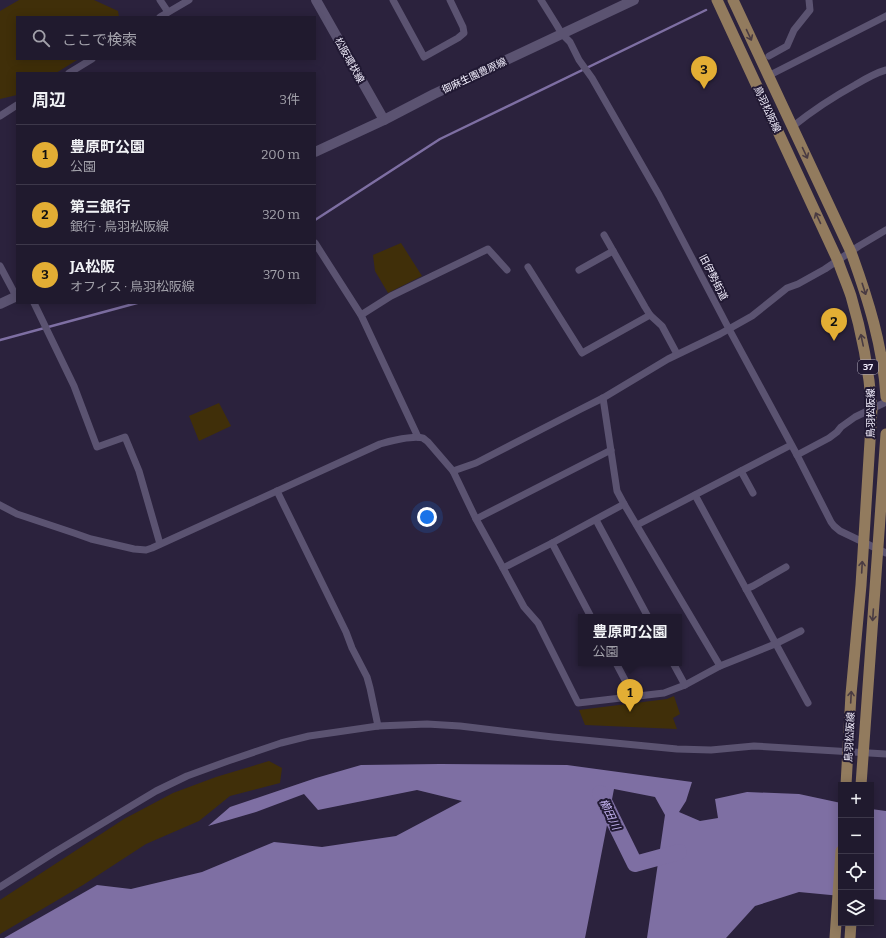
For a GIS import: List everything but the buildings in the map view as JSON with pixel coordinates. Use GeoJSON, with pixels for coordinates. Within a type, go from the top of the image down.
{"type":"FeatureCollection","features":[{"type":"Feature","properties":{"kind":"main road","name":"松阪環状線"},"geometry":{"type":"LineString","coordinates":[[316,0],[384,120]]}},
{"type":"Feature","properties":{"kind":"main road","name":"御麻生園豊原線"},"geometry":{"type":"LineString","coordinates":[[316,152],[634,0]]}},
{"type":"Feature","properties":{"kind":"main road","name":"鳥羽松阪線"},"geometry":{"type":"LineString","coordinates":[[717,0],[838,261],[851,296],[861,335],[870,384],[872,409],[846,782]]}},
{"type":"Feature","properties":{"kind":"main road","name":"鳥羽松阪線"},"geometry":{"type":"LineString","coordinates":[[733,0],[851,252],[874,322],[884,375],[886,397]]}},
{"type":"Feature","properties":{"kind":"main road"},"geometry":{"type":"LineString","coordinates":[[0,304],[16,296]]}},
{"type":"Feature","properties":{"kind":"main road","name":"鳥羽松阪線"},"geometry":{"type":"LineString","coordinates":[[861,782],[882,551],[886,434]]}},
{"type":"Feature","properties":{"kind":"main road"},"geometry":{"type":"LineString","coordinates":[[834,938],[841,854]]}},
{"type":"Feature","properties":{"kind":"main road"},"geometry":{"type":"LineString","coordinates":[[850,938],[851,926]]}},
{"type":"Feature","properties":{"kind":"street"},"geometry":{"type":"LineString","coordinates":[[160,0],[168,12]]}},
{"type":"Feature","properties":{"kind":"street"},"geometry":{"type":"LineString","coordinates":[[162,16],[189,0]]}},
{"type":"Feature","properties":{"kind":"street"},"geometry":{"type":"LineString","coordinates":[[393,0],[424,57],[464,34],[463,27],[450,0]]}},
{"type":"Feature","properties":{"kind":"street","name":"旧伊勢街道"},"geometry":{"type":"LineString","coordinates":[[541,0],[562,34],[570,42],[579,60],[592,78],[661,199],[831,522],[840,530],[882,551]]}},
{"type":"Feature","properties":{"kind":"street"},"geometry":{"type":"LineString","coordinates":[[769,56],[787,46],[794,30],[810,10],[809,0]]}},
{"type":"Feature","properties":{"kind":"street"},"geometry":{"type":"LineString","coordinates":[[768,76],[886,16]]}},
{"type":"Feature","properties":{"kind":"street"},"geometry":{"type":"LineString","coordinates":[[71,72],[90,60]]}},
{"type":"Feature","properties":{"kind":"street"},"geometry":{"type":"LineString","coordinates":[[792,127],[845,90],[877,73],[886,70]]}},
{"type":"Feature","properties":{"kind":"street"},"geometry":{"type":"LineString","coordinates":[[0,116],[16,106]]}},
{"type":"Feature","properties":{"kind":"street"},"geometry":{"type":"LineString","coordinates":[[453,471],[476,463],[603,398],[677,354],[729,329],[752,316],[787,288],[798,284],[838,261],[859,246],[886,230]]}},
{"type":"Feature","properties":{"kind":"street"},"geometry":{"type":"LineString","coordinates":[[604,235],[650,315],[662,326],[677,354]]}},
{"type":"Feature","properties":{"kind":"street"},"geometry":{"type":"LineString","coordinates":[[316,245],[361,315],[418,437]]}},
{"type":"Feature","properties":{"kind":"street"},"geometry":{"type":"LineString","coordinates":[[361,315],[391,296],[488,249],[507,270]]}},
{"type":"Feature","properties":{"kind":"street"},"geometry":{"type":"LineString","coordinates":[[579,270],[613,251]]}},
{"type":"Feature","properties":{"kind":"street"},"geometry":{"type":"LineString","coordinates":[[0,266],[16,294]]}},
{"type":"Feature","properties":{"kind":"street"},"geometry":{"type":"LineString","coordinates":[[528,267],[582,353],[650,315]]}},
{"type":"Feature","properties":{"kind":"street"},"geometry":{"type":"LineString","coordinates":[[34,304],[74,386],[97,447],[125,437],[139,471],[160,544]]}},
{"type":"Feature","properties":{"kind":"street"},"geometry":{"type":"LineString","coordinates":[[603,398],[617,491],[720,666]]}},
{"type":"Feature","properties":{"kind":"street"},"geometry":{"type":"LineString","coordinates":[[797,455],[829,438],[855,417],[886,402]]}},
{"type":"Feature","properties":{"kind":"street"},"geometry":{"type":"LineString","coordinates":[[0,505],[17,514],[91,539],[146,550],[380,444],[394,440],[418,437],[428,442],[453,471],[502,568],[524,608],[538,623],[578,702],[664,693],[685,685],[720,666],[776,644],[801,631]]}},
{"type":"Feature","properties":{"kind":"street"},"geometry":{"type":"LineString","coordinates":[[636,525],[791,445]]}},
{"type":"Feature","properties":{"kind":"street"},"geometry":{"type":"LineString","coordinates":[[476,518],[611,450]]}},
{"type":"Feature","properties":{"kind":"street"},"geometry":{"type":"LineString","coordinates":[[741,471],[752,493]]}},
{"type":"Feature","properties":{"kind":"street"},"geometry":{"type":"LineString","coordinates":[[277,490],[367,677],[378,726]]}},
{"type":"Feature","properties":{"kind":"street"},"geometry":{"type":"LineString","coordinates":[[695,495],[808,703]]}},
{"type":"Feature","properties":{"kind":"street"},"geometry":{"type":"LineString","coordinates":[[502,568],[624,504]]}},
{"type":"Feature","properties":{"kind":"street"},"geometry":{"type":"LineString","coordinates":[[596,520],[646,614]]}},
{"type":"Feature","properties":{"kind":"street"},"geometry":{"type":"LineString","coordinates":[[552,543],[589,614]]}},
{"type":"Feature","properties":{"kind":"street"},"geometry":{"type":"LineString","coordinates":[[746,588],[753,586],[786,568]]}},
{"type":"Feature","properties":{"kind":"street"},"geometry":{"type":"LineString","coordinates":[[618,666],[634,697]]}},
{"type":"Feature","properties":{"kind":"street"},"geometry":{"type":"LineString","coordinates":[[675,666],[685,685]]}},
{"type":"Feature","properties":{"kind":"street"},"geometry":{"type":"LineString","coordinates":[[0,887],[156,791],[186,776],[281,743],[309,736],[378,726],[427,724],[460,726],[677,749],[711,750],[754,746],[848,752],[863,759],[886,754]]}},
{"type":"Feature","properties":{"kind":"shaded area"},"geometry":{"type":"Polygon","coordinates":[[[19,0],[94,0],[118,11],[119,16],[16,16],[16,60],[77,60],[58,72],[16,72],[16,95],[0,99],[0,11],[19,0]]]}},
{"type":"Feature","properties":{"kind":"shaded area"},"geometry":{"type":"Polygon","coordinates":[[[401,243],[422,276],[388,293],[375,271],[373,255],[401,243]]]}},
{"type":"Feature","properties":{"kind":"shaded area"},"geometry":{"type":"Polygon","coordinates":[[[219,403],[231,426],[199,441],[189,416],[219,403]]]}},
{"type":"Feature","properties":{"kind":"shaded area"},"geometry":{"type":"Polygon","coordinates":[[[674,696],[680,714],[673,718],[677,729],[585,725],[579,710],[667,699],[674,696]]]}},
{"type":"Feature","properties":{"kind":"shaded area"},"geometry":{"type":"Polygon","coordinates":[[[269,761],[282,768],[280,783],[230,796],[199,821],[146,844],[83,885],[0,934],[0,900],[124,819],[173,793],[216,777],[269,761]]]}},
{"type":"Feature","properties":{"kind":"shaded area"},"geometry":{"type":"Polygon","coordinates":[[[361,765],[567,765],[692,782],[686,801],[679,812],[700,821],[718,818],[715,799],[747,792],[799,794],[838,802],[838,896],[799,892],[755,906],[726,938],[647,938],[665,815],[655,797],[614,789],[585,938],[4,938],[97,885],[131,889],[202,872],[274,842],[322,847],[396,836],[462,801],[417,790],[318,810],[304,794],[256,812],[208,826],[230,807],[316,778],[361,765]]]}},
{"type":"Feature","properties":{"kind":"shaded area"},"geometry":{"type":"Polygon","coordinates":[[[874,809],[886,811],[886,900],[874,899],[874,809]]]}},
{"type":"Feature","properties":{"kind":"waterway"},"geometry":{"type":"LineString","coordinates":[[316,219],[440,139],[706,10]]}},
{"type":"Feature","properties":{"kind":"waterway"},"geometry":{"type":"LineString","coordinates":[[0,340],[133,304]]}},
{"type":"Feature","properties":{"kind":"waterway","name":"櫛田川"},"geometry":{"type":"LineString","coordinates":[[600,793],[635,864],[679,852]]}},
{"type":"Feature","properties":{"kind":"place","name":"JA松阪"},"geometry":{"type":"Point","coordinates":[704,89]}},
{"type":"Feature","properties":{"kind":"place","name":"第三銀行"},"geometry":{"type":"Point","coordinates":[834,341]}},
{"type":"Feature","properties":{"kind":"place","name":"豊原町公園"},"geometry":{"type":"Point","coordinates":[630,712]}}]}
